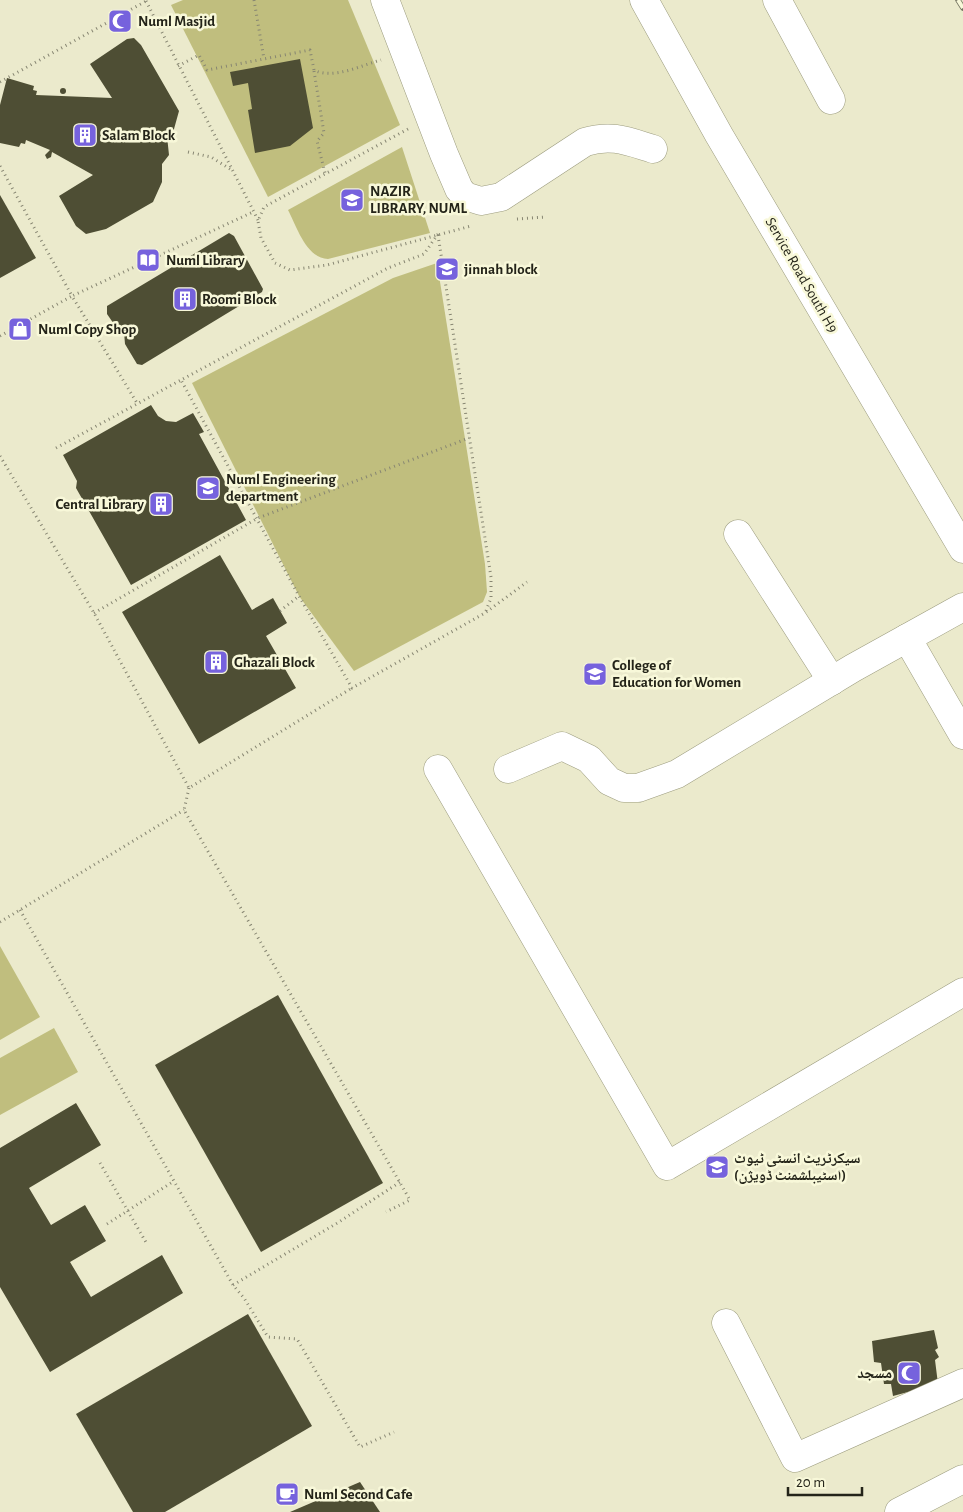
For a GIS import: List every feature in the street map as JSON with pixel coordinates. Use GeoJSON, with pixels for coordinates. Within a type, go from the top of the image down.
{"type":"FeatureCollection","features":[{"type":"Feature","properties":{"kind":"street"},"geometry":{"type":"LineString","coordinates":[[386,0],[459,189],[465,196],[481,201],[491,200],[512,191],[585,142],[607,137],[653,149]]}},
{"type":"Feature","properties":{"kind":"street","name":"Service Road South H9"},"geometry":{"type":"LineString","coordinates":[[644,0],[724,144],[963,549]]}},
{"type":"Feature","properties":{"kind":"street"},"geometry":{"type":"LineString","coordinates":[[777,0],[831,100]]}},
{"type":"Feature","properties":{"kind":"street"},"geometry":{"type":"LineString","coordinates":[[738,534],[832,681]]}},
{"type":"Feature","properties":{"kind":"street"},"geometry":{"type":"LineString","coordinates":[[508,769],[562,746],[589,759],[609,781],[624,788],[638,788],[677,774],[832,681],[963,607]]}},
{"type":"Feature","properties":{"kind":"street"},"geometry":{"type":"LineString","coordinates":[[907,638],[963,735]]}},
{"type":"Feature","properties":{"kind":"street"},"geometry":{"type":"LineString","coordinates":[[438,769],[666,1166],[963,992]]}},
{"type":"Feature","properties":{"kind":"street"},"geometry":{"type":"LineString","coordinates":[[726,1323],[795,1458],[963,1383]]}},
{"type":"Feature","properties":{"kind":"street"},"geometry":{"type":"LineString","coordinates":[[899,1512],[963,1479]]}},
{"type":"Feature","properties":{"kind":"path"},"geometry":{"type":"LineString","coordinates":[[0,82],[147,0],[258,221],[261,238],[276,262],[290,270],[327,265],[472,226]]}},
{"type":"Feature","properties":{"kind":"path"},"geometry":{"type":"LineString","coordinates":[[254,0],[264,59]]}},
{"type":"Feature","properties":{"kind":"path"},"geometry":{"type":"LineString","coordinates":[[178,66],[200,55],[207,70],[310,50],[324,132],[317,141],[325,173]]}},
{"type":"Feature","properties":{"kind":"path"},"geometry":{"type":"LineString","coordinates":[[314,70],[319,73],[345,70],[406,53]]}},
{"type":"Feature","properties":{"kind":"path"},"geometry":{"type":"LineString","coordinates":[[258,221],[260,212],[264,207],[431,118]]}},
{"type":"Feature","properties":{"kind":"path"},"geometry":{"type":"LineString","coordinates":[[188,152],[221,162],[233,172]]}},
{"type":"Feature","properties":{"kind":"path"},"geometry":{"type":"LineString","coordinates":[[0,166],[72,296],[136,403]]}},
{"type":"Feature","properties":{"kind":"path"},"geometry":{"type":"LineString","coordinates":[[0,336],[72,296],[253,212]]}},
{"type":"Feature","properties":{"kind":"path"},"geometry":{"type":"LineString","coordinates":[[509,220],[545,217]]}},
{"type":"Feature","properties":{"kind":"path"},"geometry":{"type":"LineString","coordinates":[[56,448],[388,268],[424,254],[438,234]]}},
{"type":"Feature","properties":{"kind":"path"},"geometry":{"type":"LineString","coordinates":[[438,234],[491,577],[491,598],[485,613]]}},
{"type":"Feature","properties":{"kind":"path"},"geometry":{"type":"LineString","coordinates":[[181,380],[299,596],[352,688],[354,686]]}},
{"type":"Feature","properties":{"kind":"path"},"geometry":{"type":"LineString","coordinates":[[94,613],[258,518],[470,438]]}},
{"type":"Feature","properties":{"kind":"path"},"geometry":{"type":"LineString","coordinates":[[0,456],[94,613],[189,788],[184,810],[410,1200],[386,1212]]}},
{"type":"Feature","properties":{"kind":"path"},"geometry":{"type":"LineString","coordinates":[[189,788],[354,686],[485,613],[527,582]]}},
{"type":"Feature","properties":{"kind":"path"},"geometry":{"type":"LineString","coordinates":[[280,611],[299,596]]}},
{"type":"Feature","properties":{"kind":"path"},"geometry":{"type":"LineString","coordinates":[[0,922],[184,810]]}},
{"type":"Feature","properties":{"kind":"path"},"geometry":{"type":"LineString","coordinates":[[20,910],[233,1285],[244,1298],[268,1337],[297,1339],[360,1447],[394,1432]]}},
{"type":"Feature","properties":{"kind":"path"},"geometry":{"type":"LineString","coordinates":[[100,1163],[146,1244]]}},
{"type":"Feature","properties":{"kind":"path"},"geometry":{"type":"LineString","coordinates":[[107,1224],[174,1182]]}},
{"type":"Feature","properties":{"kind":"path"},"geometry":{"type":"LineString","coordinates":[[233,1285],[339,1222],[400,1182]]}},
{"type":"Feature","properties":{"kind":"shaded area"},"geometry":{"type":"Polygon","coordinates":[[[183,0],[348,0],[400,125],[268,197],[171,5],[183,0]]]}},
{"type":"Feature","properties":{"kind":"shaded area"},"geometry":{"type":"Polygon","coordinates":[[[402,147],[430,233],[328,259],[320,257],[308,248],[288,210],[402,147]]]}},
{"type":"Feature","properties":{"kind":"shaded area"},"geometry":{"type":"Polygon","coordinates":[[[437,263],[485,564],[487,592],[483,602],[354,671],[299,596],[192,383],[393,278],[437,263]]]}},
{"type":"Feature","properties":{"kind":"shaded area"},"geometry":{"type":"Polygon","coordinates":[[[0,946],[40,1017],[0,1040],[0,946]]]}},
{"type":"Feature","properties":{"kind":"shaded area"},"geometry":{"type":"Polygon","coordinates":[[[54,1028],[78,1072],[0,1115],[0,1058],[54,1028]]]}},
{"type":"Feature","properties":{"kind":"building","name":"Salam Block"},"geometry":{"type":"Polygon","coordinates":[[[134,38],[141,45],[179,111],[174,129],[167,136],[169,155],[162,164],[162,182],[153,202],[106,229],[86,234],[76,226],[59,196],[93,175],[52,152],[51,157],[47,159],[45,155],[50,150],[26,140],[25,144],[21,143],[19,147],[0,143],[0,105],[7,78],[34,86],[33,90],[37,91],[36,95],[112,98],[90,64],[127,39],[134,38]]]}},
{"type":"Feature","properties":{"kind":"building"},"geometry":{"type":"Polygon","coordinates":[[[300,59],[313,128],[290,146],[255,153],[248,110],[252,109],[248,83],[233,86],[230,72],[300,59]]]}},
{"type":"Feature","properties":{"kind":"building"},"geometry":{"type":"Polygon","coordinates":[[[63,88],[66,91],[63,94],[60,91],[63,88]]]}},
{"type":"Feature","properties":{"kind":"building"},"geometry":{"type":"Polygon","coordinates":[[[0,195],[36,258],[0,278],[0,195]]]}},
{"type":"Feature","properties":{"kind":"building","name":"Roomi Block"},"geometry":{"type":"Polygon","coordinates":[[[229,233],[234,236],[263,289],[262,292],[142,365],[137,364],[125,344],[124,332],[118,330],[107,314],[107,306],[229,233]]]}},
{"type":"Feature","properties":{"kind":"building","name":"Central Library"},"geometry":{"type":"Polygon","coordinates":[[[151,405],[158,416],[166,421],[176,422],[193,413],[204,432],[199,434],[246,520],[131,585],[76,488],[77,481],[63,455],[151,405]]]}},
{"type":"Feature","properties":{"kind":"building","name":"Ghazali Block"},"geometry":{"type":"Polygon","coordinates":[[[220,555],[252,610],[273,598],[287,623],[266,636],[296,688],[199,744],[122,612],[220,555]]]}},
{"type":"Feature","properties":{"kind":"building"},"geometry":{"type":"Polygon","coordinates":[[[278,995],[383,1183],[261,1252],[155,1065],[278,995]]]}},
{"type":"Feature","properties":{"kind":"building"},"geometry":{"type":"Polygon","coordinates":[[[76,1103],[101,1145],[29,1188],[51,1225],[85,1205],[106,1241],[70,1262],[91,1297],[162,1255],[183,1293],[50,1372],[0,1287],[0,1148],[76,1103]]]}},
{"type":"Feature","properties":{"kind":"building"},"geometry":{"type":"Polygon","coordinates":[[[248,1314],[312,1426],[165,1512],[133,1512],[76,1414],[248,1314]]]}},
{"type":"Feature","properties":{"kind":"building","name":"مسجد"},"geometry":{"type":"Polygon","coordinates":[[[934,1330],[938,1348],[935,1350],[939,1357],[935,1360],[938,1384],[893,1396],[891,1384],[884,1384],[881,1363],[874,1362],[872,1341],[934,1330]]]}},
{"type":"Feature","properties":{"kind":"building"},"geometry":{"type":"Polygon","coordinates":[[[360,1482],[380,1512],[290,1512],[360,1482]]]}},
{"type":"Feature","properties":{"kind":"railway"},"geometry":{"type":"LineString","coordinates":[[958,0],[963,8]]}},
{"type":"Feature","properties":{"kind":"place","name":"Numl Masjid"},"geometry":{"type":"Point","coordinates":[120,21]}},
{"type":"Feature","properties":{"kind":"place","name":"Salam Block"},"geometry":{"type":"Point","coordinates":[85,135]}},
{"type":"Feature","properties":{"kind":"place","name":"NAZIR LIBRARY, NUML"},"geometry":{"type":"Point","coordinates":[352,200]}},
{"type":"Feature","properties":{"kind":"place","name":"Numl Library"},"geometry":{"type":"Point","coordinates":[148,260]}},
{"type":"Feature","properties":{"kind":"place","name":"jinnah block"},"geometry":{"type":"Point","coordinates":[447,269]}},
{"type":"Feature","properties":{"kind":"place","name":"Roomi Block"},"geometry":{"type":"Point","coordinates":[185,299]}},
{"type":"Feature","properties":{"kind":"place","name":"Numl Copy Shop"},"geometry":{"type":"Point","coordinates":[20,329]}},
{"type":"Feature","properties":{"kind":"place","name":"Numl Engineering department"},"geometry":{"type":"Point","coordinates":[208,488]}},
{"type":"Feature","properties":{"kind":"place","name":"Central Library"},"geometry":{"type":"Point","coordinates":[161,504]}},
{"type":"Feature","properties":{"kind":"place","name":"Ghazali Block"},"geometry":{"type":"Point","coordinates":[216,662]}},
{"type":"Feature","properties":{"kind":"place","name":"College of Education for Women"},"geometry":{"type":"Point","coordinates":[595,674]}},
{"type":"Feature","properties":{"kind":"place","name":"سیکرٹریٹ انسٹی ٹیوٹ (اسٹیبلشمنٹ ڈویژن)"},"geometry":{"type":"Point","coordinates":[717,1167]}},
{"type":"Feature","properties":{"kind":"place","name":"مسجد"},"geometry":{"type":"Point","coordinates":[909,1373]}},
{"type":"Feature","properties":{"kind":"place","name":"Numl Second Cafe"},"geometry":{"type":"Point","coordinates":[287,1494]}}]}
